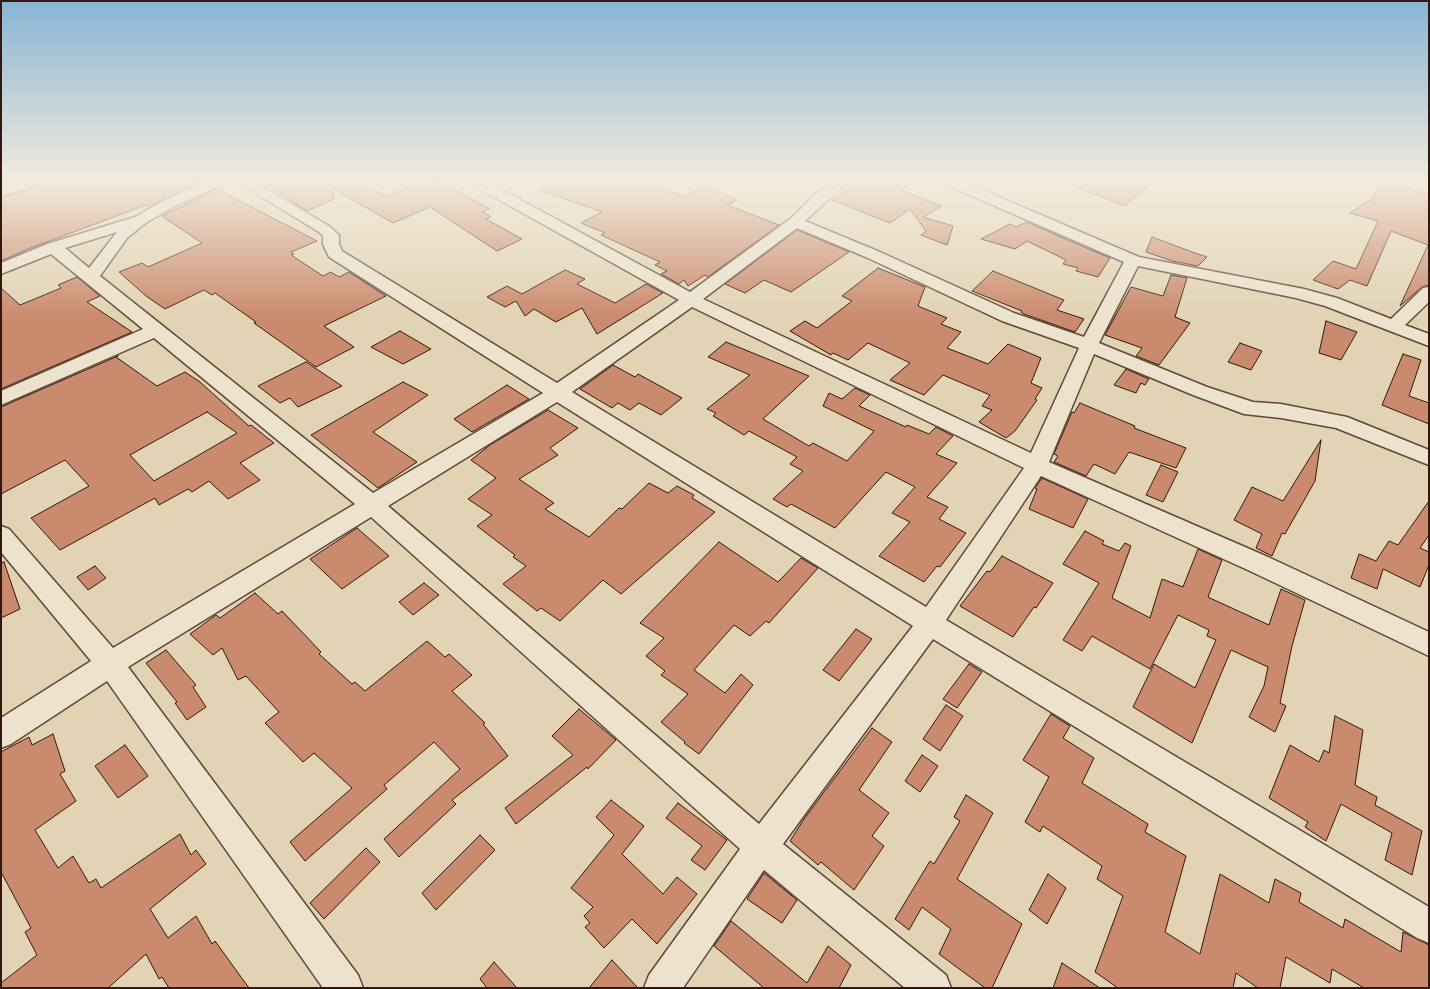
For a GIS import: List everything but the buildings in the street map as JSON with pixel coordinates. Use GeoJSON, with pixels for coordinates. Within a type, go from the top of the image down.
{"type":"FeatureCollection","features":[{"type":"Feature","properties":{"kind":"street"},"geometry":{"type":"LineString","coordinates":[[1,269],[53,247],[117,226]]}},
{"type":"Feature","properties":{"kind":"street"},"geometry":{"type":"LineString","coordinates":[[91,277],[122,235],[132,226]]}},
{"type":"Feature","properties":{"kind":"street"},"geometry":{"type":"LineString","coordinates":[[319,226],[331,235],[331,244],[335,254],[930,623],[1429,926]]}},
{"type":"Feature","properties":{"kind":"street"},"geometry":{"type":"LineString","coordinates":[[557,226],[691,300],[1037,464],[1259,564],[1429,644]]}},
{"type":"Feature","properties":{"kind":"street"},"geometry":{"type":"LineString","coordinates":[[1,734],[110,664],[558,392],[691,300],[789,226]]}},
{"type":"Feature","properties":{"kind":"street"},"geometry":{"type":"LineString","coordinates":[[805,226],[874,255],[1008,317],[1089,345],[1231,402],[1250,409],[1281,411],[1340,422],[1429,458]]}},
{"type":"Feature","properties":{"kind":"street"},"geometry":{"type":"LineString","coordinates":[[1052,226],[1133,260],[1160,267],[1298,293],[1331,302],[1429,341]]}},
{"type":"Feature","properties":{"kind":"street"},"geometry":{"type":"LineString","coordinates":[[53,247],[372,506],[761,847],[933,988]]}},
{"type":"Feature","properties":{"kind":"street"},"geometry":{"type":"LineString","coordinates":[[662,988],[761,847],[930,623],[1037,464],[1089,345],[1133,260]]}},
{"type":"Feature","properties":{"kind":"street"},"geometry":{"type":"LineString","coordinates":[[1393,327],[1429,292]]}},
{"type":"Feature","properties":{"kind":"street"},"geometry":{"type":"LineString","coordinates":[[1,399],[156,330]]}},
{"type":"Feature","properties":{"kind":"street"},"geometry":{"type":"LineString","coordinates":[[1,535],[110,664],[345,988]]}}]}
